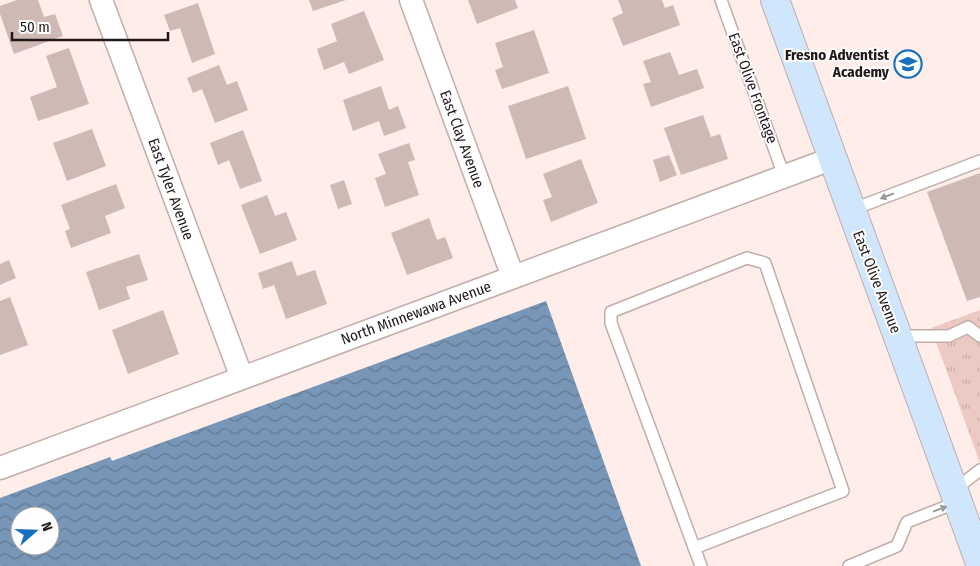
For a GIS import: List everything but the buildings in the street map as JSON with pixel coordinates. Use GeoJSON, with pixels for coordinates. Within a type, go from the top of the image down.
{"type":"FeatureCollection","features":[{"type":"Feature","properties":{"kind":"main road","name":"East Olive Avenue"},"geometry":{"type":"LineString","coordinates":[[776,0],[831,158],[980,563]]}},
{"type":"Feature","properties":{"kind":"street","name":"East Tyler Avenue"},"geometry":{"type":"LineString","coordinates":[[101,0],[242,378]]}},
{"type":"Feature","properties":{"kind":"street","name":"East Clay Avenue"},"geometry":{"type":"LineString","coordinates":[[411,0],[513,277]]}},
{"type":"Feature","properties":{"kind":"street","name":"North Minnewawa Avenue"},"geometry":{"type":"LineString","coordinates":[[0,468],[831,158]]}},
{"type":"Feature","properties":{"kind":"lane","name":"East Olive Frontage"},"geometry":{"type":"LineString","coordinates":[[722,0],[784,176]]}},
{"type":"Feature","properties":{"kind":"lane"},"geometry":{"type":"LineString","coordinates":[[850,210],[980,161]]}},
{"type":"Feature","properties":{"kind":"lane"},"geometry":{"type":"LineString","coordinates":[[694,548],[843,491],[765,263],[747,258],[612,312],[611,323],[694,548],[701,566]]}},
{"type":"Feature","properties":{"kind":"lane"},"geometry":{"type":"LineString","coordinates":[[898,336],[949,336],[980,322]]}},
{"type":"Feature","properties":{"kind":"lane"},"geometry":{"type":"LineString","coordinates":[[968,327],[980,336]]}},
{"type":"Feature","properties":{"kind":"lane"},"geometry":{"type":"LineString","coordinates":[[849,566],[897,546],[907,522],[956,496],[980,470]]}},
{"type":"Feature","properties":{"kind":"green space"},"geometry":{"type":"Polygon","coordinates":[[[980,310],[980,463],[931,328],[980,310]]]}},
{"type":"Feature","properties":{"kind":"water"},"geometry":{"type":"Polygon","coordinates":[[[546,301],[641,566],[0,566],[0,498],[110,457],[112,461],[546,301]]]}},
{"type":"Feature","properties":{"kind":"place","name":"Fresno Adventist Academy"},"geometry":{"type":"Point","coordinates":[908,64]}}]}
